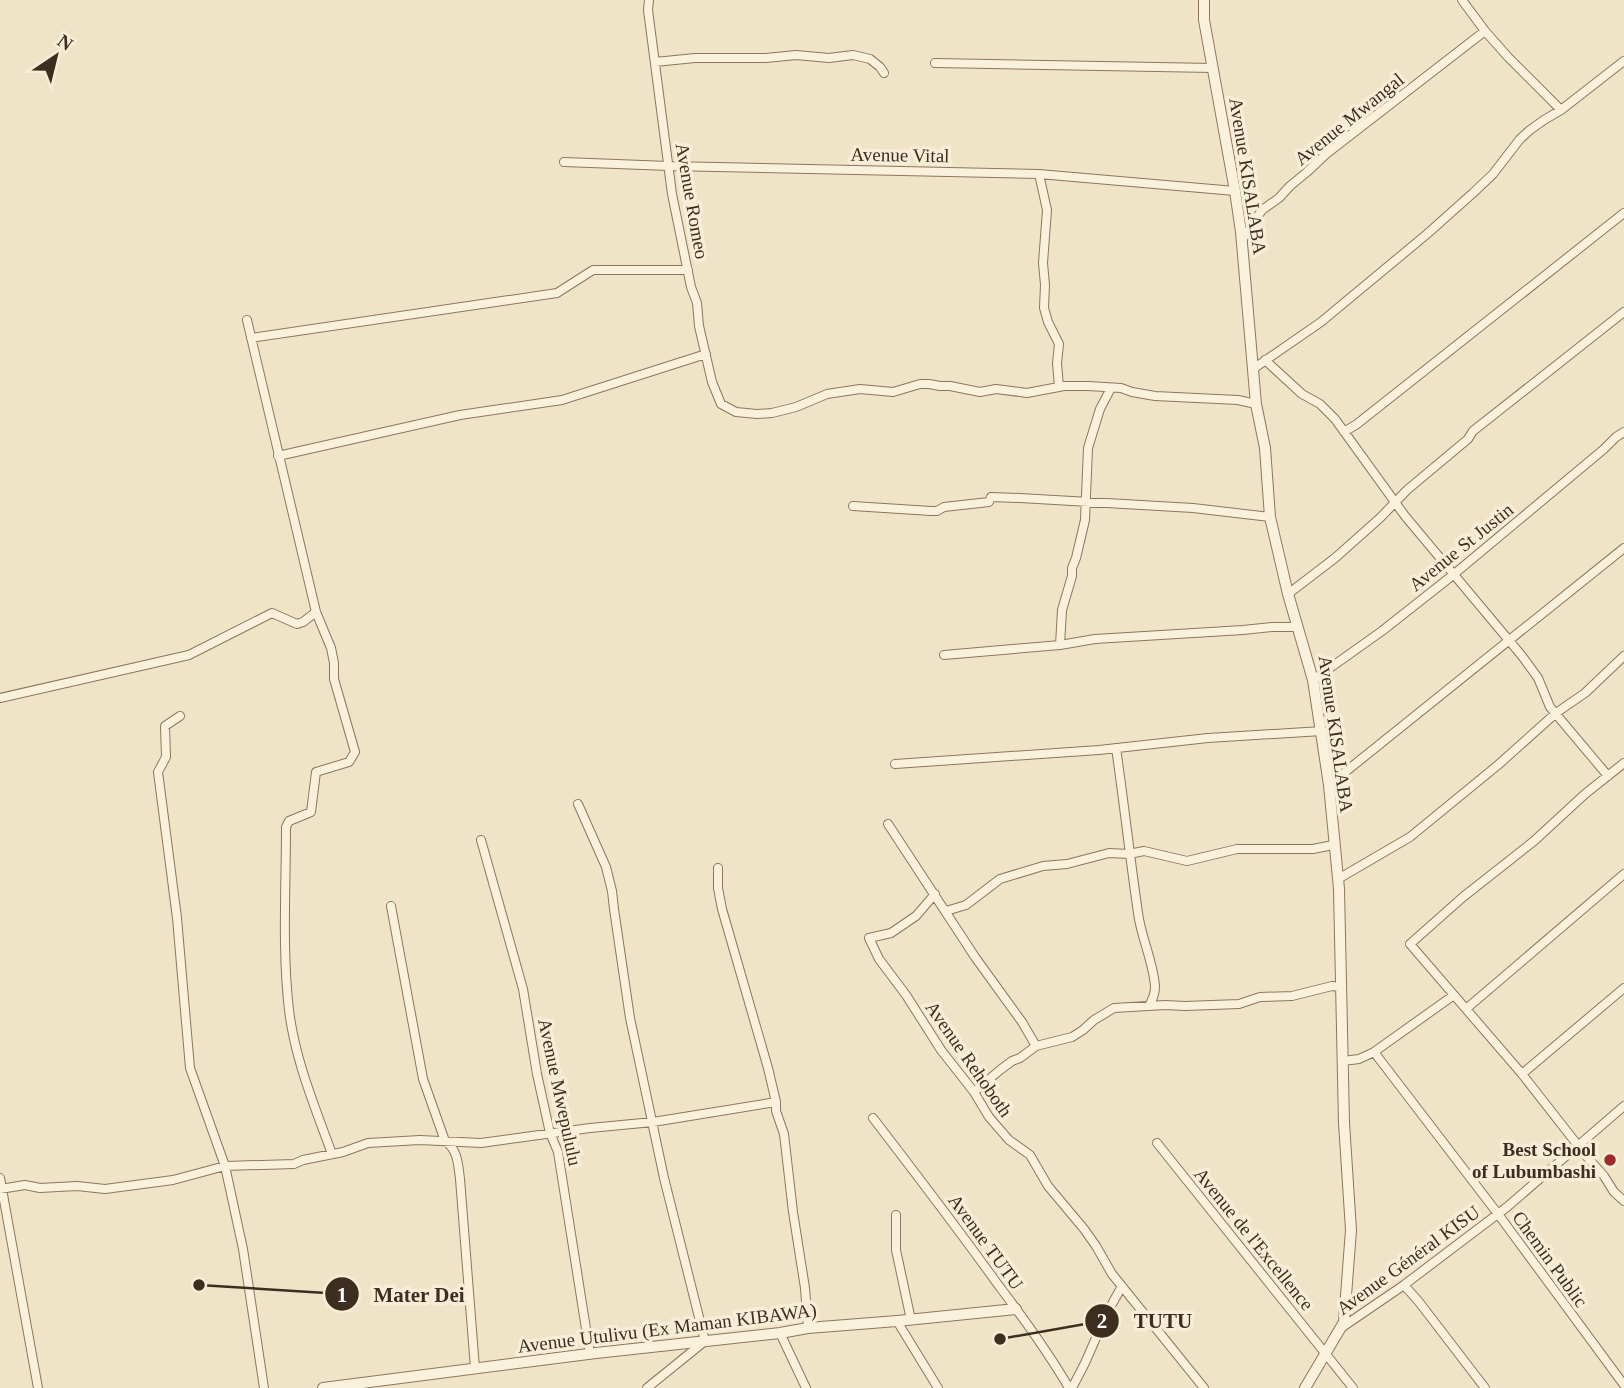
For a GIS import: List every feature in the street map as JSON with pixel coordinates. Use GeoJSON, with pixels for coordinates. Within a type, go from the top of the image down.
{"type":"FeatureCollection","features":[{"type":"Feature","properties":{"kind":"street","name":"Avenue Romeo"},"geometry":{"type":"LineString","coordinates":[[649,0],[648,10],[672,194],[691,287],[698,303],[699,326],[712,382],[721,404],[736,412],[757,414],[796,407],[827,394],[856,390],[893,392],[920,384],[980,392],[996,389],[1027,393],[1059,387]]}},
{"type":"Feature","properties":{"kind":"street","name":"Avenue KISALABA"},"geometry":{"type":"LineString","coordinates":[[1204,0],[1204,20],[1242,240],[1255,404],[1265,448],[1270,517],[1288,594],[1314,680],[1329,785],[1338,879],[1344,1123],[1350,1230],[1344,1322],[1305,1388]]}},
{"type":"Feature","properties":{"kind":"street"},"geometry":{"type":"LineString","coordinates":[[1462,0],[1485,31],[1561,110]]}},
{"type":"Feature","properties":{"kind":"street","name":"Avenue Mwangal"},"geometry":{"type":"LineString","coordinates":[[1242,240],[1262,210],[1279,198],[1326,153],[1485,31]]}},
{"type":"Feature","properties":{"kind":"street"},"geometry":{"type":"LineString","coordinates":[[655,62],[695,58],[766,58],[796,55],[829,58],[853,55],[870,59],[884,73]]}},
{"type":"Feature","properties":{"kind":"street"},"geometry":{"type":"LineString","coordinates":[[1253,369],[1321,322],[1427,234],[1493,174],[1520,139],[1624,61]]}},
{"type":"Feature","properties":{"kind":"street"},"geometry":{"type":"LineString","coordinates":[[935,63],[1213,68]]}},
{"type":"Feature","properties":{"kind":"street","name":"Avenue Vital"},"geometry":{"type":"LineString","coordinates":[[564,162],[1040,174],[1235,191]]}},
{"type":"Feature","properties":{"kind":"street"},"geometry":{"type":"LineString","coordinates":[[1040,174],[1047,210],[1043,263],[1044,308],[1059,344],[1059,387],[1121,388],[1155,396],[1238,400],[1255,404]]}},
{"type":"Feature","properties":{"kind":"street"},"geometry":{"type":"LineString","coordinates":[[1344,432],[1624,213]]}},
{"type":"Feature","properties":{"kind":"street"},"geometry":{"type":"LineString","coordinates":[[251,338],[557,293],[593,270],[688,270]]}},
{"type":"Feature","properties":{"kind":"street"},"geometry":{"type":"LineString","coordinates":[[1288,594],[1335,558],[1380,518],[1407,489],[1468,439],[1473,431],[1624,312]]}},
{"type":"Feature","properties":{"kind":"street"},"geometry":{"type":"LineString","coordinates":[[247,320],[316,611],[331,648],[334,679],[355,752],[349,762],[316,772],[311,812],[289,821],[286,827],[289,1010],[308,1089],[332,1154]]}},
{"type":"Feature","properties":{"kind":"street"},"geometry":{"type":"LineString","coordinates":[[278,456],[460,415],[562,400],[706,354]]}},
{"type":"Feature","properties":{"kind":"street"},"geometry":{"type":"LineString","coordinates":[[1265,360],[1302,394],[1320,404],[1335,419],[1395,502],[1538,678],[1550,708],[1608,776]]}},
{"type":"Feature","properties":{"kind":"street"},"geometry":{"type":"LineString","coordinates":[[1060,645],[1062,610],[1082,532],[1088,448],[1100,409],[1111,388]]}},
{"type":"Feature","properties":{"kind":"street","name":"Avenue St Justin"},"geometry":{"type":"LineString","coordinates":[[1314,680],[1453,575],[1624,432]]}},
{"type":"Feature","properties":{"kind":"street"},"geometry":{"type":"LineString","coordinates":[[853,506],[937,511],[944,507],[989,502],[991,498],[1085,500],[1270,517]]}},
{"type":"Feature","properties":{"kind":"street"},"geometry":{"type":"LineString","coordinates":[[1329,785],[1624,548]]}},
{"type":"Feature","properties":{"kind":"street"},"geometry":{"type":"LineString","coordinates":[[0,698],[189,655],[272,613],[297,624],[316,611]]}},
{"type":"Feature","properties":{"kind":"street"},"geometry":{"type":"LineString","coordinates":[[944,655],[1060,645],[1095,639],[1272,626],[1297,627]]}},
{"type":"Feature","properties":{"kind":"street"},"geometry":{"type":"LineString","coordinates":[[1338,879],[1410,836],[1556,713],[1585,693],[1624,656]]}},
{"type":"Feature","properties":{"kind":"street"},"geometry":{"type":"LineString","coordinates":[[180,716],[165,726],[166,757],[158,772],[177,918],[190,1068],[225,1166],[243,1250],[264,1388]]}},
{"type":"Feature","properties":{"kind":"street"},"geometry":{"type":"LineString","coordinates":[[895,764],[1322,731]]}},
{"type":"Feature","properties":{"kind":"street"},"geometry":{"type":"LineString","coordinates":[[1115,748],[1138,915],[1153,969],[1155,996],[1149,1006]]}},
{"type":"Feature","properties":{"kind":"street"},"geometry":{"type":"LineString","coordinates":[[1624,763],[1410,944],[1522,1074],[1614,1192],[1624,1201]]}},
{"type":"Feature","properties":{"kind":"street"},"geometry":{"type":"LineString","coordinates":[[578,804],[606,867],[612,891],[630,1018],[664,1178],[705,1341],[647,1388]]}},
{"type":"Feature","properties":{"kind":"street"},"geometry":{"type":"LineString","coordinates":[[888,824],[1036,1046]]}},
{"type":"Feature","properties":{"kind":"street","name":"Avenue Mwepululu"},"geometry":{"type":"LineString","coordinates":[[481,840],[523,989],[537,1074],[550,1133],[558,1152],[590,1354]]}},
{"type":"Feature","properties":{"kind":"street"},"geometry":{"type":"LineString","coordinates":[[946,911],[966,905],[1000,879],[1043,866],[1067,864],[1110,853],[1129,854],[1144,851],[1186,861],[1237,849],[1314,849],[1333,845]]}},
{"type":"Feature","properties":{"kind":"street"},"geometry":{"type":"LineString","coordinates":[[718,869],[722,909],[768,1068],[776,1111],[784,1134],[793,1212],[806,1288],[808,1328]]}},
{"type":"Feature","properties":{"kind":"street"},"geometry":{"type":"LineString","coordinates":[[1466,1009],[1624,874]]}},
{"type":"Feature","properties":{"kind":"street","name":"Avenue Rehoboth"},"geometry":{"type":"LineString","coordinates":[[935,894],[916,916],[891,933],[869,938],[879,959],[997,1127],[1030,1155],[1048,1186],[1084,1229],[1122,1286],[1204,1388]]}},
{"type":"Feature","properties":{"kind":"street"},"geometry":{"type":"LineString","coordinates":[[391,906],[423,1079],[445,1141],[456,1152],[475,1368]]}},
{"type":"Feature","properties":{"kind":"street"},"geometry":{"type":"LineString","coordinates":[[974,1092],[1012,1061],[1036,1046],[1072,1037],[1114,1008],[1239,1004],[1261,997],[1292,996],[1332,986],[1340,987]]}},
{"type":"Feature","properties":{"kind":"street"},"geometry":{"type":"LineString","coordinates":[[1522,1074],[1624,988]]}},
{"type":"Feature","properties":{"kind":"street"},"geometry":{"type":"LineString","coordinates":[[1343,1061],[1359,1059],[1374,1052],[1454,995]]}},
{"type":"Feature","properties":{"kind":"street","name":"Chemin Public"},"geometry":{"type":"LineString","coordinates":[[1374,1052],[1624,1385]]}},
{"type":"Feature","properties":{"kind":"street"},"geometry":{"type":"LineString","coordinates":[[1,1189],[25,1185],[40,1188],[77,1186],[105,1189],[173,1180],[225,1166],[294,1164],[343,1153],[368,1143],[399,1140],[481,1143],[653,1122],[776,1102]]}},
{"type":"Feature","properties":{"kind":"street","name":"Avenue Général KISU"},"geometry":{"type":"LineString","coordinates":[[1339,1330],[1498,1214],[1624,1107]]}},
{"type":"Feature","properties":{"kind":"street","name":"Avenue TUTU"},"geometry":{"type":"LineString","coordinates":[[873,1118],[962,1234],[1070,1388]]}},
{"type":"Feature","properties":{"kind":"street","name":"Avenue de l'Excellence"},"geometry":{"type":"LineString","coordinates":[[1157,1143],[1353,1388]]}},
{"type":"Feature","properties":{"kind":"street"},"geometry":{"type":"LineString","coordinates":[[0,1178],[38,1388]]}},
{"type":"Feature","properties":{"kind":"street"},"geometry":{"type":"LineString","coordinates":[[896,1216],[896,1250],[911,1320]]}},
{"type":"Feature","properties":{"kind":"street"},"geometry":{"type":"LineString","coordinates":[[1404,1285],[1485,1388]]}},
{"type":"Feature","properties":{"kind":"street"},"geometry":{"type":"LineString","coordinates":[[1070,1388],[1122,1286]]}},
{"type":"Feature","properties":{"kind":"street","name":"Avenue Utulivu (Ex Maman KIBAWA)"},"geometry":{"type":"LineString","coordinates":[[323,1388],[590,1354],[780,1334],[808,1328],[1016,1309]]}},
{"type":"Feature","properties":{"kind":"street"},"geometry":{"type":"LineString","coordinates":[[897,1321],[938,1388]]}},
{"type":"Feature","properties":{"kind":"street"},"geometry":{"type":"LineString","coordinates":[[780,1334],[807,1388]]}},
{"type":"Feature","properties":{"kind":"place","name":"Best School of Lubumbashi"},"geometry":{"type":"Point","coordinates":[1610,1160]}},
{"type":"Feature","properties":{"kind":"place","name":"Mater Dei"},"geometry":{"type":"Point","coordinates":[199,1285]}},
{"type":"Feature","properties":{"kind":"place","name":"TUTU"},"geometry":{"type":"Point","coordinates":[1000,1339]}}]}
